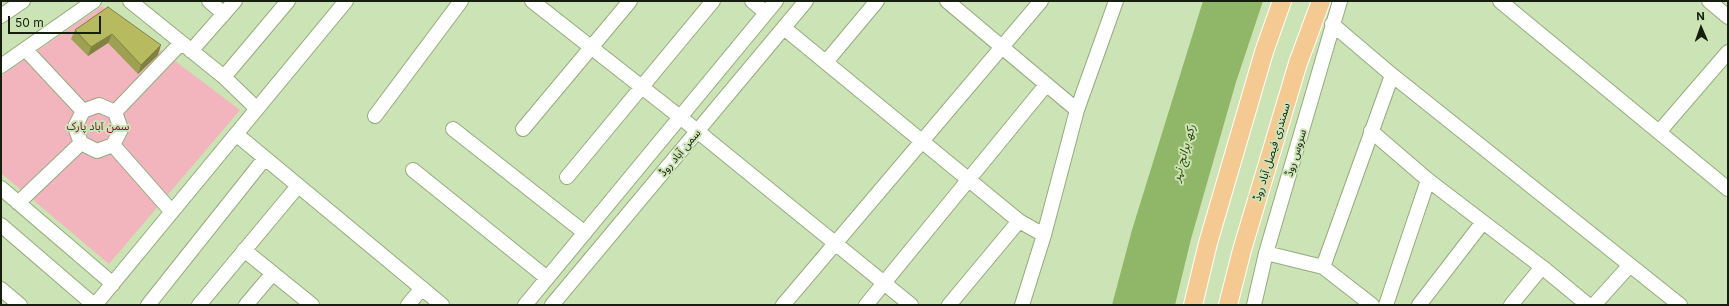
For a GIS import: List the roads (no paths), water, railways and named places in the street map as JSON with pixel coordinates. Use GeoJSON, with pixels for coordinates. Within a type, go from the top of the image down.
{"type":"FeatureCollection","features":[{"type":"Feature","properties":{"kind":"main road"},"geometry":{"type":"LineString","coordinates":[[1193,305],[1208,243],[1264,52],[1282,1]]}},
{"type":"Feature","properties":{"kind":"main road","name":"سمندری فیصل آباد روڈ"},"geometry":{"type":"LineString","coordinates":[[1228,305],[1242,250],[1298,64],[1321,1]]}},
{"type":"Feature","properties":{"kind":"street"},"geometry":{"type":"LineString","coordinates":[[1,16],[24,1]]}},
{"type":"Feature","properties":{"kind":"street"},"geometry":{"type":"LineString","coordinates":[[1,66],[94,1]]}},
{"type":"Feature","properties":{"kind":"street"},"geometry":{"type":"LineString","coordinates":[[130,1],[224,77],[257,109]]}},
{"type":"Feature","properties":{"kind":"street"},"geometry":{"type":"LineString","coordinates":[[209,1],[224,14]]}},
{"type":"Feature","properties":{"kind":"street"},"geometry":{"type":"LineString","coordinates":[[115,112],[224,14],[235,1]]}},
{"type":"Feature","properties":{"kind":"street"},"geometry":{"type":"LineString","coordinates":[[224,77],[288,1]]}},
{"type":"Feature","properties":{"kind":"street"},"geometry":{"type":"LineString","coordinates":[[1,225],[95,305],[346,1]]}},
{"type":"Feature","properties":{"kind":"street"},"geometry":{"type":"LineString","coordinates":[[375,116],[461,1]]}},
{"type":"Feature","properties":{"kind":"street"},"geometry":{"type":"LineString","coordinates":[[532,1],[547,5],[591,47],[680,117],[911,305]]}},
{"type":"Feature","properties":{"kind":"street"},"geometry":{"type":"LineString","coordinates":[[523,129],[630,1]]}},
{"type":"Feature","properties":{"kind":"street"},"geometry":{"type":"LineString","coordinates":[[567,176],[713,1]]}},
{"type":"Feature","properties":{"kind":"street"},"geometry":{"type":"LineString","coordinates":[[752,1],[766,13]]}},
{"type":"Feature","properties":{"kind":"street","name":"سمن آباد روڈ"},"geometry":{"type":"LineString","coordinates":[[525,305],[776,1]]}},
{"type":"Feature","properties":{"kind":"street","name":"سمن آباد روڈ"},"geometry":{"type":"LineString","coordinates":[[552,305],[806,1]]}},
{"type":"Feature","properties":{"kind":"street"},"geometry":{"type":"LineString","coordinates":[[826,62],[878,1]]}},
{"type":"Feature","properties":{"kind":"street"},"geometry":{"type":"LineString","coordinates":[[783,305],[1041,1]]}},
{"type":"Feature","properties":{"kind":"street"},"geometry":{"type":"LineString","coordinates":[[1022,305],[1044,235],[1077,110],[1116,1]]}},
{"type":"Feature","properties":{"kind":"street","name":"سروس روڈ"},"geometry":{"type":"LineString","coordinates":[[1254,305],[1266,253],[1340,1]]}},
{"type":"Feature","properties":{"kind":"street"},"geometry":{"type":"LineString","coordinates":[[1500,1],[1728,189]]}},
{"type":"Feature","properties":{"kind":"street"},"geometry":{"type":"LineString","coordinates":[[1709,1],[1728,17]]}},
{"type":"Feature","properties":{"kind":"street"},"geometry":{"type":"LineString","coordinates":[[954,3],[1002,48],[1077,110]]}},
{"type":"Feature","properties":{"kind":"street"},"geometry":{"type":"LineString","coordinates":[[1332,24],[1392,74],[1680,305]]}},
{"type":"Feature","properties":{"kind":"street"},"geometry":{"type":"LineString","coordinates":[[784,28],[1019,221],[1044,235]]}},
{"type":"Feature","properties":{"kind":"street"},"geometry":{"type":"LineString","coordinates":[[25,49],[82,111]]}},
{"type":"Feature","properties":{"kind":"street"},"geometry":{"type":"LineString","coordinates":[[1659,132],[1728,52]]}},
{"type":"Feature","properties":{"kind":"street"},"geometry":{"type":"LineString","coordinates":[[1323,267],[1392,74]]}},
{"type":"Feature","properties":{"kind":"street"},"geometry":{"type":"LineString","coordinates":[[866,305],[1046,84]]}},
{"type":"Feature","properties":{"kind":"street"},"geometry":{"type":"LineString","coordinates":[[99,105],[115,112],[121,129],[113,145],[96,151],[81,143],[75,126],[82,111],[99,105]]}},
{"type":"Feature","properties":{"kind":"street"},"geometry":{"type":"LineString","coordinates":[[452,129],[584,233]]}},
{"type":"Feature","properties":{"kind":"street"},"geometry":{"type":"LineString","coordinates":[[1371,131],[1428,180],[1542,267],[1588,305]]}},
{"type":"Feature","properties":{"kind":"street"},"geometry":{"type":"LineString","coordinates":[[236,134],[442,305]]}},
{"type":"Feature","properties":{"kind":"street"},"geometry":{"type":"LineString","coordinates":[[18,203],[81,143]]}},
{"type":"Feature","properties":{"kind":"street"},"geometry":{"type":"LineString","coordinates":[[113,145],[172,212]]}},
{"type":"Feature","properties":{"kind":"street"},"geometry":{"type":"LineString","coordinates":[[148,305],[265,158]]}},
{"type":"Feature","properties":{"kind":"street"},"geometry":{"type":"LineString","coordinates":[[413,170],[547,278]]}},
{"type":"Feature","properties":{"kind":"street"},"geometry":{"type":"LineString","coordinates":[[1386,305],[1428,180]]}},
{"type":"Feature","properties":{"kind":"street"},"geometry":{"type":"LineString","coordinates":[[199,305],[298,186]]}},
{"type":"Feature","properties":{"kind":"street"},"geometry":{"type":"LineString","coordinates":[[1,188],[113,284]]}},
{"type":"Feature","properties":{"kind":"street"},"geometry":{"type":"LineString","coordinates":[[949,305],[1019,221]]}},
{"type":"Feature","properties":{"kind":"street"},"geometry":{"type":"LineString","coordinates":[[1419,305],[1483,222]]}},
{"type":"Feature","properties":{"kind":"street"},"geometry":{"type":"LineString","coordinates":[[244,250],[308,304]]}},
{"type":"Feature","properties":{"kind":"street"},"geometry":{"type":"LineString","coordinates":[[1266,253],[1323,267],[1372,305]]}},
{"type":"Feature","properties":{"kind":"street"},"geometry":{"type":"LineString","coordinates":[[1594,305],[1630,265]]}},
{"type":"Feature","properties":{"kind":"street"},"geometry":{"type":"LineString","coordinates":[[1511,305],[1542,267]]}},
{"type":"Feature","properties":{"kind":"street"},"geometry":{"type":"LineString","coordinates":[[246,305],[273,273]]}},
{"type":"Feature","properties":{"kind":"street"},"geometry":{"type":"LineString","coordinates":[[408,305],[422,288]]}},
{"type":"Feature","properties":{"kind":"street"},"geometry":{"type":"LineString","coordinates":[[1,289],[20,305]]}},
{"type":"Feature","properties":{"kind":"water","name":"رکھ برانچ نہر"},"geometry":{"type":"Polygon","coordinates":[[[1203,1],[1263,1],[1236,82],[1191,239],[1175,305],[1112,305],[1132,230],[1203,1]]]}},
{"type":"Feature","properties":{"kind":"park label","name":"سمن آباد پارک"},"geometry":{"type":"Point","coordinates":[98,127]}}]}
